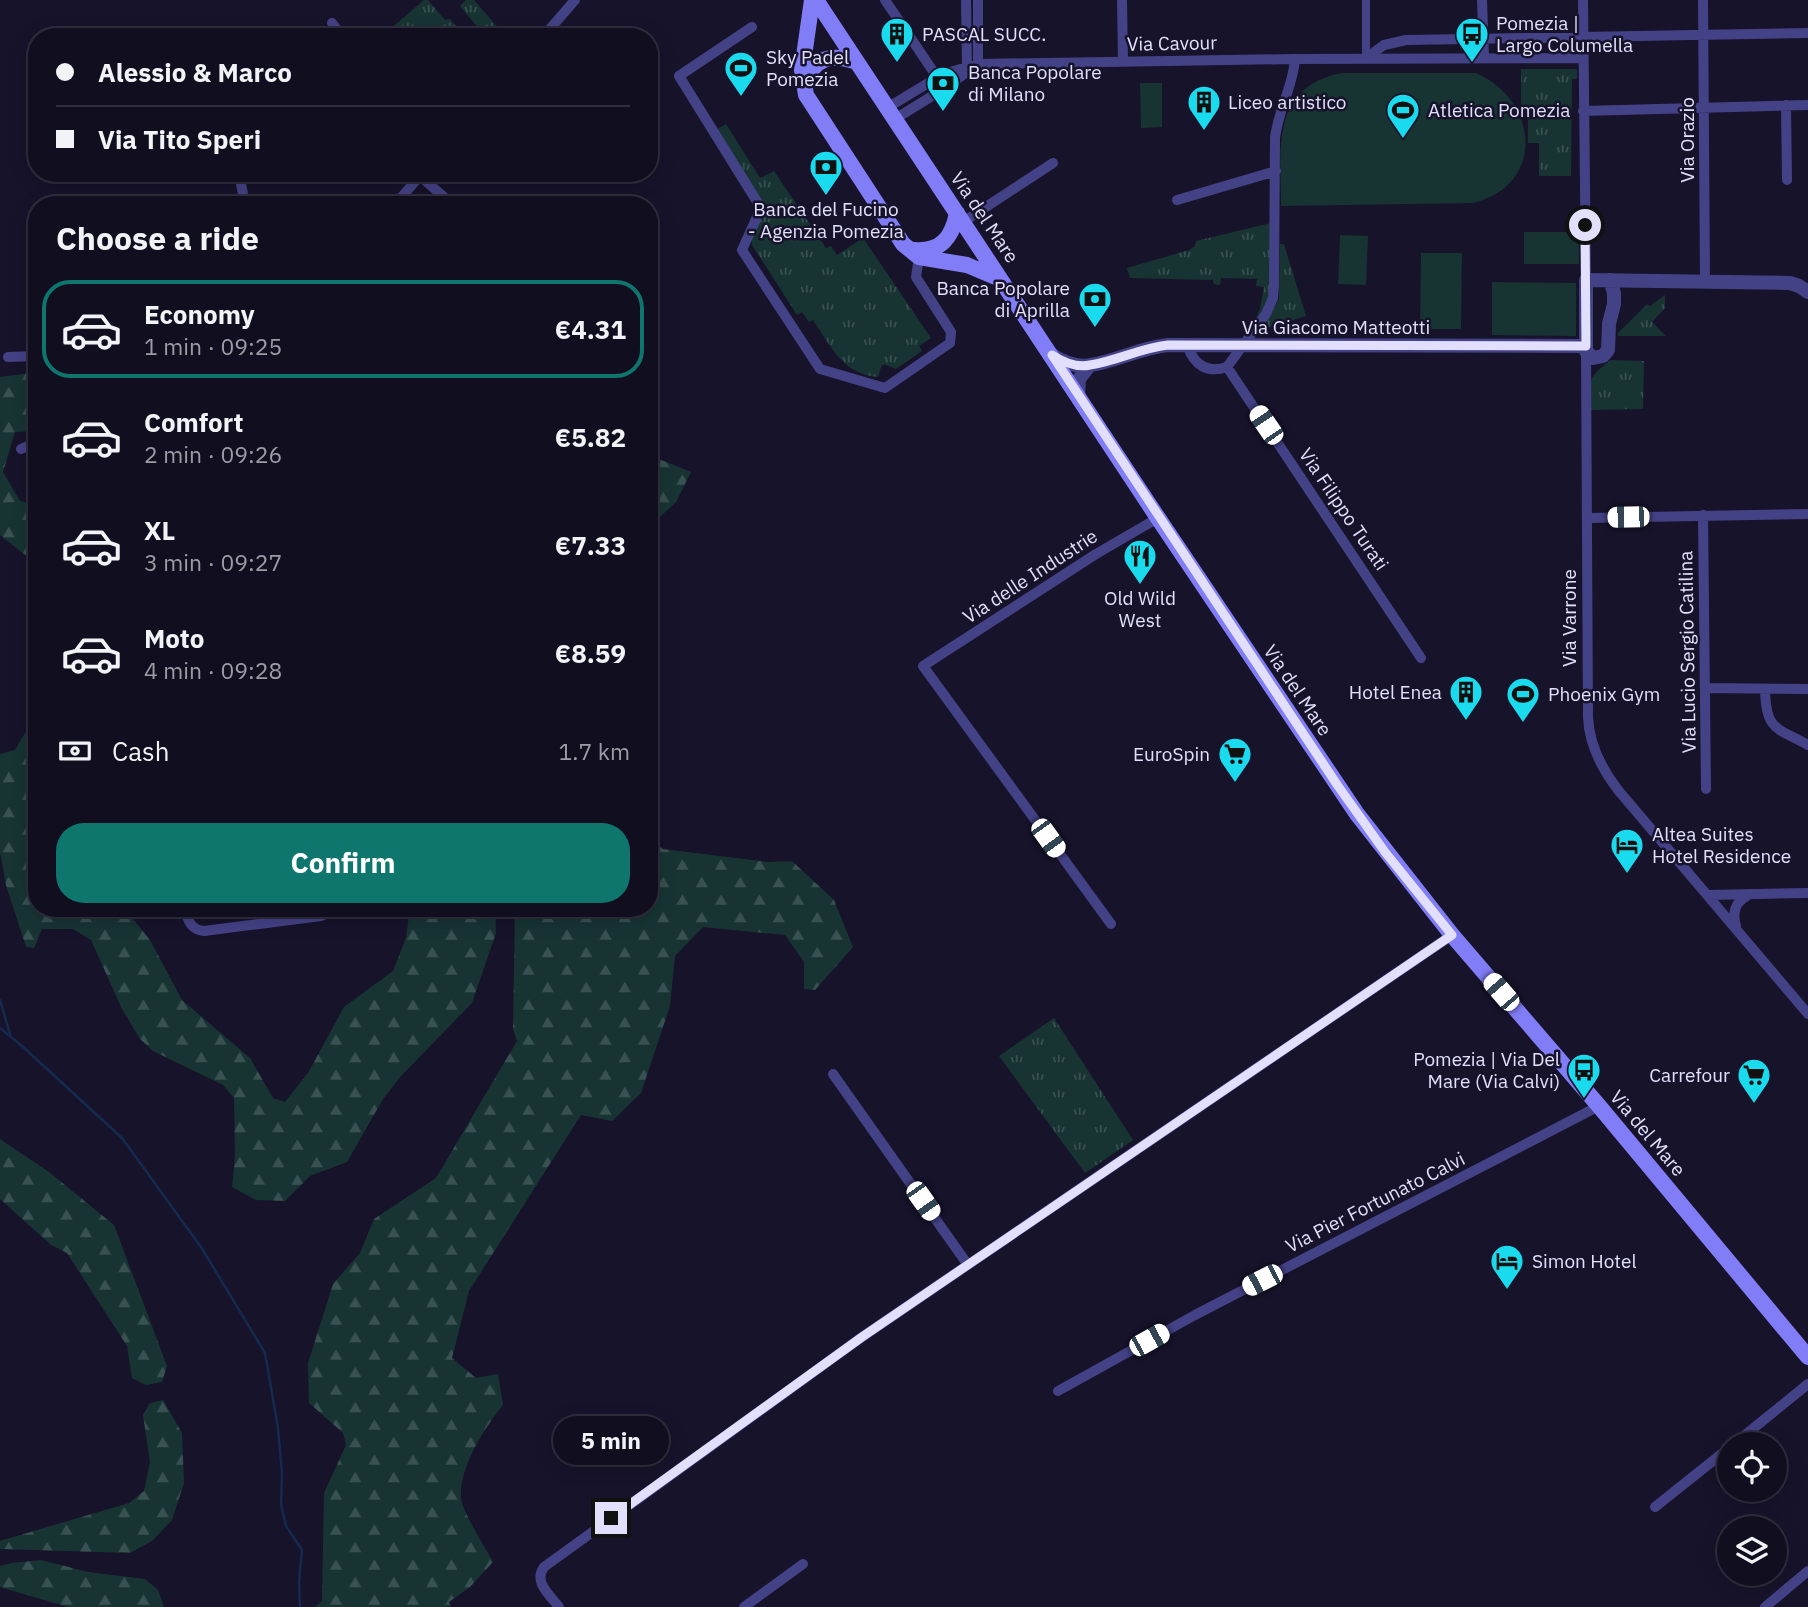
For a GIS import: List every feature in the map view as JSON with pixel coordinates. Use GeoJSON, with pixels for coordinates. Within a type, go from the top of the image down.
{"type":"FeatureCollection","features":[{"type":"Feature","properties":{"kind":"main road","name":"Via del Mare"},"geometry":{"type":"LineString","coordinates":[[814,0],[1342,793],[1452,935],[1808,1357]]}},
{"type":"Feature","properties":{"kind":"main road"},"geometry":{"type":"LineString","coordinates":[[814,0],[802,74],[803,86],[812,104],[914,253],[967,265],[1002,280]]}},
{"type":"Feature","properties":{"kind":"main road"},"geometry":{"type":"LineString","coordinates":[[805,49],[817,35],[840,36]]}},
{"type":"Feature","properties":{"kind":"main road"},"geometry":{"type":"LineString","coordinates":[[803,86],[809,72],[821,61],[838,56],[857,62]]}},
{"type":"Feature","properties":{"kind":"main road"},"geometry":{"type":"LineString","coordinates":[[914,253],[946,242],[960,218]]}},
{"type":"Feature","properties":{"kind":"main road"},"geometry":{"type":"LineString","coordinates":[[967,265],[974,255],[976,241]]}},
{"type":"Feature","properties":{"kind":"main road"},"geometry":{"type":"LineString","coordinates":[[967,265],[989,261]]}},
{"type":"Feature","properties":{"kind":"street"},"geometry":{"type":"LineString","coordinates":[[551,28],[575,0]]}},
{"type":"Feature","properties":{"kind":"street"},"geometry":{"type":"LineString","coordinates":[[885,0],[937,77]]}},
{"type":"Feature","properties":{"kind":"street"},"geometry":{"type":"LineString","coordinates":[[966,0],[972,65]]}},
{"type":"Feature","properties":{"kind":"street"},"geometry":{"type":"LineString","coordinates":[[891,113],[945,88],[972,65],[978,0]]}},
{"type":"Feature","properties":{"kind":"street"},"geometry":{"type":"LineString","coordinates":[[1122,0],[1123,62]]}},
{"type":"Feature","properties":{"kind":"street"},"geometry":{"type":"LineString","coordinates":[[1366,0],[1366,58]]}},
{"type":"Feature","properties":{"kind":"street"},"geometry":{"type":"LineString","coordinates":[[1482,0],[1483,57]]}},
{"type":"Feature","properties":{"kind":"street","name":"Via Varrone"},"geometry":{"type":"LineString","coordinates":[[1583,0],[1588,717],[1591,740],[1602,767],[1618,790],[1808,1014]]}},
{"type":"Feature","properties":{"kind":"street","name":"Via Orazio"},"geometry":{"type":"LineString","coordinates":[[1703,0],[1705,281]]}},
{"type":"Feature","properties":{"kind":"street"},"geometry":{"type":"LineString","coordinates":[[332,23],[336,28]]}},
{"type":"Feature","properties":{"kind":"street"},"geometry":{"type":"LineString","coordinates":[[752,27],[678,76],[761,208],[742,250],[820,369],[885,388],[950,342],[951,332],[916,277],[914,253]]}},
{"type":"Feature","properties":{"kind":"street"},"geometry":{"type":"LineString","coordinates":[[1366,58],[1384,45],[1401,40],[1808,33]]}},
{"type":"Feature","properties":{"kind":"street","name":"Via Cavour"},"geometry":{"type":"LineString","coordinates":[[891,113],[937,77],[972,65],[1366,58],[1583,58]]}},
{"type":"Feature","properties":{"kind":"street"},"geometry":{"type":"LineString","coordinates":[[1187,345],[1192,358],[1204,368],[1213,370],[1227,367],[1266,314],[1274,293],[1277,125],[1292,78],[1295,59]]}},
{"type":"Feature","properties":{"kind":"street"},"geometry":{"type":"LineString","coordinates":[[1786,105],[1787,180]]}},
{"type":"Feature","properties":{"kind":"street"},"geometry":{"type":"LineString","coordinates":[[1583,111],[1808,105]]}},
{"type":"Feature","properties":{"kind":"street"},"geometry":{"type":"LineString","coordinates":[[960,218],[1054,163]]}},
{"type":"Feature","properties":{"kind":"street"},"geometry":{"type":"LineString","coordinates":[[1177,200],[1276,171]]}},
{"type":"Feature","properties":{"kind":"street"},"geometry":{"type":"LineString","coordinates":[[403,196],[415,182]]}},
{"type":"Feature","properties":{"kind":"street"},"geometry":{"type":"LineString","coordinates":[[428,182],[443,196]]}},
{"type":"Feature","properties":{"kind":"street"},"geometry":{"type":"LineString","coordinates":[[1586,280],[1790,283],[1808,292]]}},
{"type":"Feature","properties":{"kind":"street"},"geometry":{"type":"LineString","coordinates":[[1606,354],[1614,304],[1614,293],[1609,280]]}},
{"type":"Feature","properties":{"kind":"street"},"geometry":{"type":"LineString","coordinates":[[1614,304],[1634,288],[1656,281]]}},
{"type":"Feature","properties":{"kind":"street","name":"Via Giacomo Matteotti"},"geometry":{"type":"LineString","coordinates":[[1090,365],[1142,349],[1187,345],[1586,349],[1593,358],[1606,354]]}},
{"type":"Feature","properties":{"kind":"street","name":"Via Varrone"},"geometry":{"type":"LineString","coordinates":[[1586,397],[1592,373],[1606,354]]}},
{"type":"Feature","properties":{"kind":"street"},"geometry":{"type":"LineString","coordinates":[[1052,355],[1072,364],[1090,365]]}},
{"type":"Feature","properties":{"kind":"street"},"geometry":{"type":"LineString","coordinates":[[8,357],[28,356]]}},
{"type":"Feature","properties":{"kind":"street"},"geometry":{"type":"LineString","coordinates":[[1078,397],[1079,379],[1090,365]]}},
{"type":"Feature","properties":{"kind":"street","name":"Via Filippo Turati"},"geometry":{"type":"LineString","coordinates":[[1227,367],[1421,658]]}},
{"type":"Feature","properties":{"kind":"street"},"geometry":{"type":"LineString","coordinates":[[21,449],[28,446]]}},
{"type":"Feature","properties":{"kind":"street"},"geometry":{"type":"LineString","coordinates":[[1588,518],[1808,514]]}},
{"type":"Feature","properties":{"kind":"street","name":"Via Lucio Sergio Catilina"},"geometry":{"type":"LineString","coordinates":[[1703,515],[1706,789]]}},
{"type":"Feature","properties":{"kind":"street","name":"Via delle Industrie"},"geometry":{"type":"LineString","coordinates":[[1111,924],[923,666],[1096,554],[1158,518]]}},
{"type":"Feature","properties":{"kind":"street"},"geometry":{"type":"LineString","coordinates":[[1705,688],[1808,689]]}},
{"type":"Feature","properties":{"kind":"street"},"geometry":{"type":"LineString","coordinates":[[1765,689],[1769,721],[1808,745]]}},
{"type":"Feature","properties":{"kind":"street"},"geometry":{"type":"LineString","coordinates":[[1708,895],[1808,894]]}},
{"type":"Feature","properties":{"kind":"street"},"geometry":{"type":"LineString","coordinates":[[1739,932],[1734,918],[1735,909],[1739,901],[1749,895]]}},
{"type":"Feature","properties":{"kind":"street"},"geometry":{"type":"LineString","coordinates":[[187,917],[193,928],[208,931],[313,917]]}},
{"type":"Feature","properties":{"kind":"street"},"geometry":{"type":"LineString","coordinates":[[559,1607],[540,1582],[539,1576],[543,1568],[820,1366],[1452,935]]}},
{"type":"Feature","properties":{"kind":"street"},"geometry":{"type":"LineString","coordinates":[[833,1074],[968,1265]]}},
{"type":"Feature","properties":{"kind":"street","name":"Via Pier Fortunato Calvi"},"geometry":{"type":"LineString","coordinates":[[1058,1391],[1207,1309],[1599,1106]]}},
{"type":"Feature","properties":{"kind":"street"},"geometry":{"type":"LineString","coordinates":[[1749,1432],[1808,1384]]}},
{"type":"Feature","properties":{"kind":"street"},"geometry":{"type":"LineString","coordinates":[[1655,1507],[1717,1458]]}},
{"type":"Feature","properties":{"kind":"street"},"geometry":{"type":"LineString","coordinates":[[744,1607],[803,1564]]}},
{"type":"Feature","properties":{"kind":"street"},"geometry":{"type":"LineString","coordinates":[[1765,1607],[1808,1571]]}},
{"type":"Feature","properties":{"kind":"green space"},"geometry":{"type":"Polygon","coordinates":[[[424,0],[428,0],[445,20],[450,19],[458,28],[391,28],[424,0]]]}},
{"type":"Feature","properties":{"kind":"green space"},"geometry":{"type":"Polygon","coordinates":[[[466,0],[474,0],[498,28],[478,28],[460,6],[466,0]]]}},
{"type":"Feature","properties":{"kind":"green space"},"geometry":{"type":"Polygon","coordinates":[[[1521,69],[1577,69],[1577,79],[1572,79],[1571,176],[1539,176],[1539,143],[1528,143],[1528,111],[1521,111],[1521,69]]]}},
{"type":"Feature","properties":{"kind":"green space","name":"Atletica Pomezia"},"geometry":{"type":"Polygon","coordinates":[[[1342,73],[1476,73],[1497,86],[1513,103],[1522,122],[1526,142],[1522,162],[1513,179],[1496,194],[1473,203],[1281,206],[1281,143],[1284,123],[1291,106],[1302,92],[1319,80],[1342,73]]]}},
{"type":"Feature","properties":{"kind":"green space"},"geometry":{"type":"Polygon","coordinates":[[[1140,83],[1162,83],[1162,127],[1141,128],[1140,83]]]}},
{"type":"Feature","properties":{"kind":"green space"},"geometry":{"type":"Polygon","coordinates":[[[726,124],[760,178],[774,171],[826,248],[831,246],[837,255],[863,238],[931,338],[919,346],[922,351],[896,369],[884,364],[878,377],[866,375],[846,365],[813,320],[809,322],[802,312],[797,315],[752,245],[756,227],[769,213],[716,130],[726,124]]]}},
{"type":"Feature","properties":{"kind":"green space"},"geometry":{"type":"Polygon","coordinates":[[[1271,223],[1270,294],[1267,304],[1254,322],[1260,309],[1264,287],[1256,286],[1257,279],[1221,278],[1220,285],[1214,284],[1213,280],[1130,278],[1127,268],[1189,250],[1195,246],[1196,241],[1271,223]]]}},
{"type":"Feature","properties":{"kind":"green space"},"geometry":{"type":"Polygon","coordinates":[[[1524,232],[1579,232],[1579,264],[1524,264],[1524,232]]]}},
{"type":"Feature","properties":{"kind":"green space"},"geometry":{"type":"Polygon","coordinates":[[[1340,235],[1368,236],[1366,285],[1338,284],[1340,235]]]}},
{"type":"Feature","properties":{"kind":"green space"},"geometry":{"type":"Polygon","coordinates":[[[1280,244],[1284,244],[1306,316],[1263,329],[1279,299],[1280,244]]]}},
{"type":"Feature","properties":{"kind":"green space"},"geometry":{"type":"Polygon","coordinates":[[[1421,253],[1462,253],[1461,329],[1420,329],[1421,253]]]}},
{"type":"Feature","properties":{"kind":"green space"},"geometry":{"type":"Polygon","coordinates":[[[1492,282],[1576,283],[1576,336],[1492,335],[1492,282]]]}},
{"type":"Feature","properties":{"kind":"green space"},"geometry":{"type":"Polygon","coordinates":[[[1665,295],[1665,308],[1652,322],[1666,336],[1618,336],[1647,304],[1650,306],[1665,295]]]}},
{"type":"Feature","properties":{"kind":"green space"},"geometry":{"type":"Polygon","coordinates":[[[1611,360],[1644,361],[1643,409],[1590,410],[1593,376],[1611,360]]]}},
{"type":"Feature","properties":{"kind":"green space"},"geometry":{"type":"Polygon","coordinates":[[[28,373],[28,431],[15,432],[3,472],[20,501],[28,503],[28,557],[0,535],[0,377],[28,373]]]}},
{"type":"Feature","properties":{"kind":"green space"},"geometry":{"type":"Polygon","coordinates":[[[658,459],[691,472],[676,502],[658,519],[658,459]]]}},
{"type":"Feature","properties":{"kind":"green space"},"geometry":{"type":"Polygon","coordinates":[[[28,728],[28,917],[131,917],[150,940],[182,1000],[250,1058],[273,1098],[285,1102],[308,1073],[344,1007],[393,971],[406,938],[409,917],[495,917],[496,933],[472,1003],[401,1076],[383,1099],[347,1162],[310,1176],[285,1201],[256,1200],[232,1187],[235,1156],[234,1098],[223,1085],[153,1051],[140,1039],[122,1009],[91,940],[73,929],[42,929],[34,948],[26,947],[6,885],[0,852],[0,754],[15,750],[28,728]]]}},
{"type":"Feature","properties":{"kind":"green space"},"geometry":{"type":"Polygon","coordinates":[[[658,845],[663,849],[768,862],[792,861],[834,900],[853,947],[815,990],[804,989],[804,962],[785,935],[703,927],[675,956],[670,1006],[641,1093],[612,1121],[581,1115],[469,1291],[452,1358],[476,1378],[498,1374],[503,1405],[481,1436],[469,1461],[461,1486],[461,1498],[470,1521],[493,1562],[470,1587],[449,1602],[451,1607],[315,1607],[322,1601],[324,1493],[346,1445],[343,1433],[309,1403],[308,1363],[333,1284],[360,1253],[374,1219],[436,1178],[517,1041],[513,1029],[515,917],[658,917],[658,845]]]}},
{"type":"Feature","properties":{"kind":"green space"},"geometry":{"type":"Polygon","coordinates":[[[1054,1018],[1133,1140],[1085,1173],[999,1056],[1054,1018]]]}},
{"type":"Feature","properties":{"kind":"green space"},"geometry":{"type":"Polygon","coordinates":[[[0,1139],[49,1172],[114,1225],[167,1366],[162,1382],[146,1385],[132,1378],[127,1346],[67,1253],[51,1245],[0,1199],[0,1139]]]}},
{"type":"Feature","properties":{"kind":"green space"},"geometry":{"type":"Polygon","coordinates":[[[163,1400],[182,1433],[184,1483],[172,1520],[152,1541],[130,1553],[0,1549],[0,1541],[129,1503],[144,1491],[150,1462],[143,1415],[150,1403],[163,1400]]]}},
{"type":"Feature","properties":{"kind":"green space"},"geometry":{"type":"Polygon","coordinates":[[[41,1560],[88,1572],[145,1579],[158,1590],[164,1607],[68,1607],[0,1587],[0,1566],[41,1560]]]}},
{"type":"Feature","properties":{"kind":"waterway"},"geometry":{"type":"LineString","coordinates":[[0,1000],[10,1034]]}},
{"type":"Feature","properties":{"kind":"waterway"},"geometry":{"type":"LineString","coordinates":[[0,1028],[122,1138],[201,1247],[265,1353],[278,1428],[282,1474],[281,1504],[286,1526],[302,1550],[300,1607]]}},
{"type":"Feature","properties":{"kind":"place","name":"PASCAL SUCC."},"geometry":{"type":"Point","coordinates":[897,64]}},
{"type":"Feature","properties":{"kind":"place","name":"Pomezia | Largo Columella"},"geometry":{"type":"Point","coordinates":[1472,64]}},
{"type":"Feature","properties":{"kind":"place","name":"Sky Padel Pomezia"},"geometry":{"type":"Point","coordinates":[741,98]}},
{"type":"Feature","properties":{"kind":"place","name":"Banca Popolare di Milano"},"geometry":{"type":"Point","coordinates":[943,113]}},
{"type":"Feature","properties":{"kind":"place","name":"Liceo artistico"},"geometry":{"type":"Point","coordinates":[1204,132]}},
{"type":"Feature","properties":{"kind":"place","name":"Atletica Pomezia"},"geometry":{"type":"Point","coordinates":[1403,140]}},
{"type":"Feature","properties":{"kind":"place","name":"Banca del Fucino - Agenzia Pomezia"},"geometry":{"type":"Point","coordinates":[826,197]}},
{"type":"Feature","properties":{"kind":"place","name":"Banca Popolare di Aprilla"},"geometry":{"type":"Point","coordinates":[1095,329]}},
{"type":"Feature","properties":{"kind":"place","name":"Old Wild West"},"geometry":{"type":"Point","coordinates":[1140,586]}},
{"type":"Feature","properties":{"kind":"place","name":"Hotel Enea"},"geometry":{"type":"Point","coordinates":[1466,722]}},
{"type":"Feature","properties":{"kind":"place","name":"Phoenix Gym"},"geometry":{"type":"Point","coordinates":[1523,724]}},
{"type":"Feature","properties":{"kind":"place","name":"EuroSpin"},"geometry":{"type":"Point","coordinates":[1235,784]}},
{"type":"Feature","properties":{"kind":"place","name":"Altea Suites Hotel Residence"},"geometry":{"type":"Point","coordinates":[1627,875]}},
{"type":"Feature","properties":{"kind":"place","name":"Pomezia | Via Del Mare (Via Calvi)"},"geometry":{"type":"Point","coordinates":[1584,1100]}},
{"type":"Feature","properties":{"kind":"place","name":"Carrefour"},"geometry":{"type":"Point","coordinates":[1754,1105]}},
{"type":"Feature","properties":{"kind":"place","name":"Simon Hotel"},"geometry":{"type":"Point","coordinates":[1507,1291]}},
{"type":"Feature","properties":{"kind":"route"},"geometry":{"type":"LineString","coordinates":[[611,1518],[862,1337],[1452,935],[1385,852],[1338,786],[1052,355],[1084,366],[1142,349],[1168,345],[1586,346],[1585,225]]}}]}
